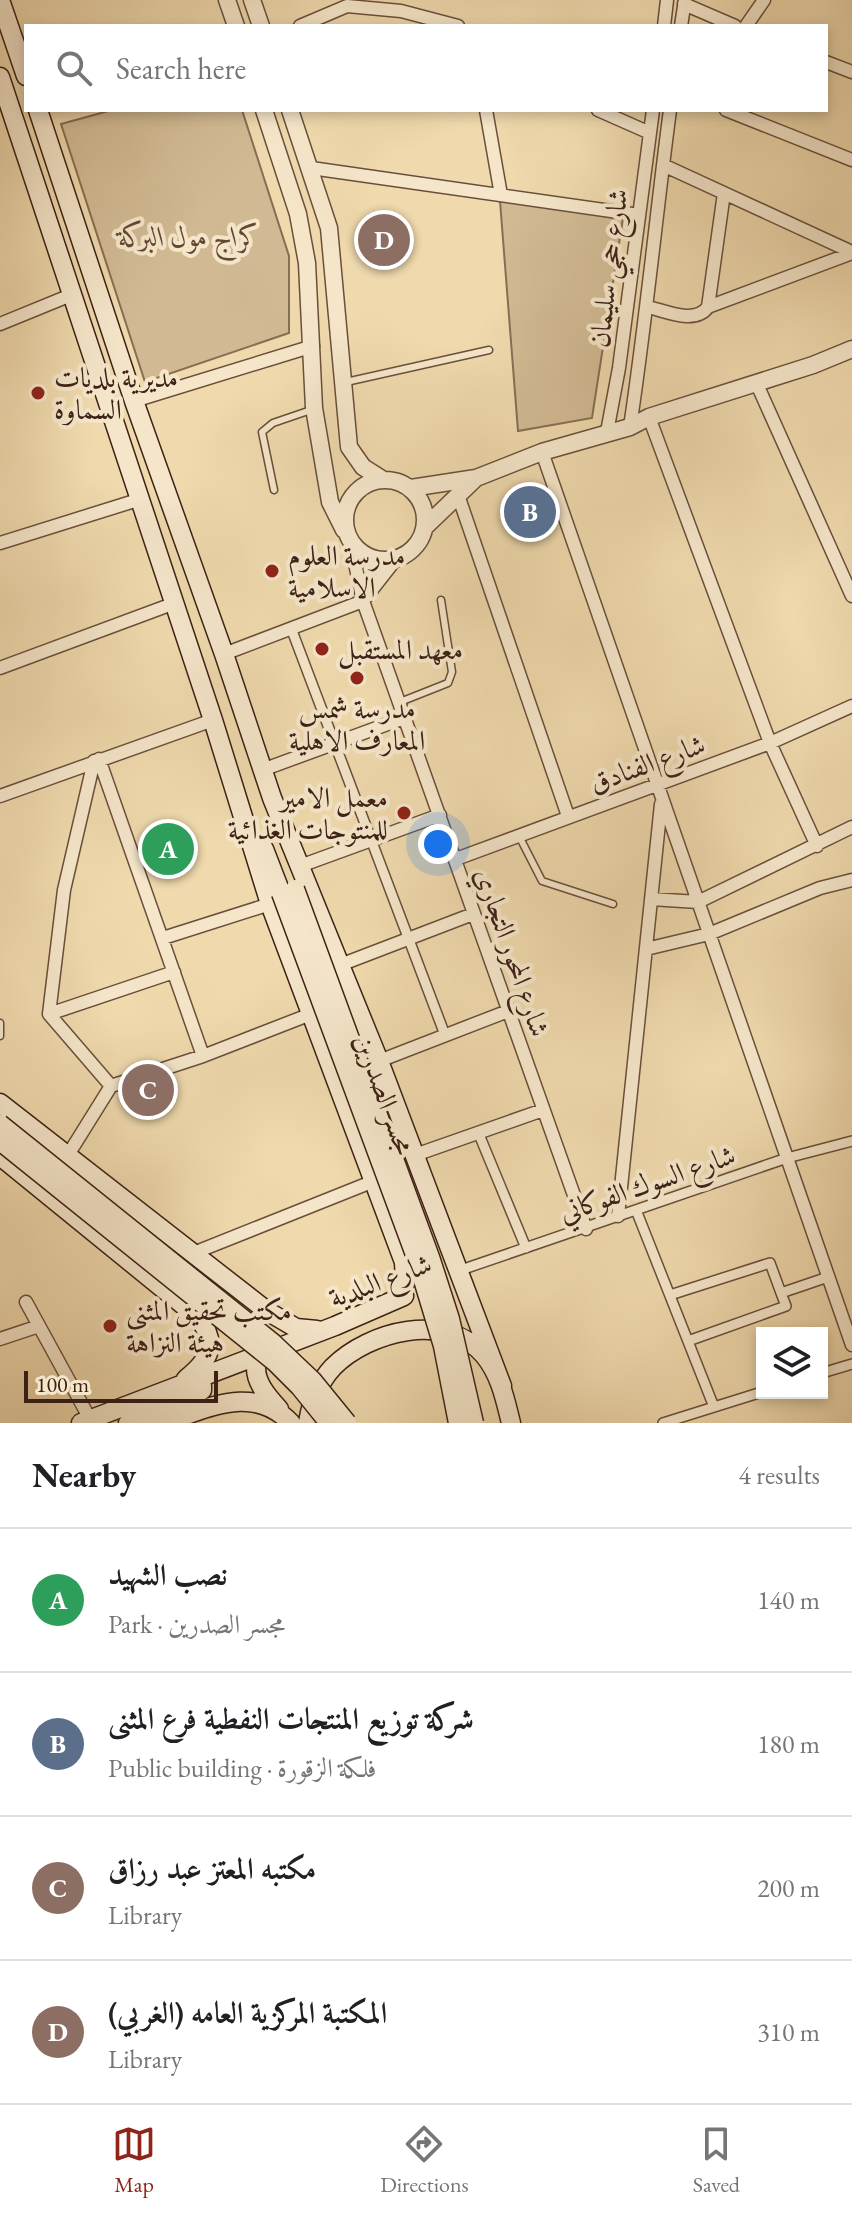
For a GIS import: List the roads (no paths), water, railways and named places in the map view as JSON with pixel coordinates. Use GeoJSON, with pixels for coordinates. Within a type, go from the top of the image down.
{"type":"FeatureCollection","features":[{"type":"Feature","properties":{"kind":"main road"},"geometry":{"type":"LineString","coordinates":[[0,0],[24,70]]}},
{"type":"Feature","properties":{"kind":"main road","name":"مجسر الصدرين"},"geometry":{"type":"LineString","coordinates":[[0,77],[237,792],[267,857],[434,1267],[459,1350],[474,1423]]}},
{"type":"Feature","properties":{"kind":"main road"},"geometry":{"type":"LineString","coordinates":[[39,112],[134,401],[272,798],[433,1202],[502,1386],[511,1423]]}},
{"type":"Feature","properties":{"kind":"main road","name":"مجسر الصدرين"},"geometry":{"type":"LineString","coordinates":[[272,798],[282,895],[417,1260],[443,1346],[458,1423]]}},
{"type":"Feature","properties":{"kind":"main road"},"geometry":{"type":"LineString","coordinates":[[282,895],[311,1014],[406,1269],[405,1283],[394,1300]]}},
{"type":"Feature","properties":{"kind":"main road"},"geometry":{"type":"LineString","coordinates":[[0,1103],[191,1254],[282,1321],[306,1330],[335,1326]]}},
{"type":"Feature","properties":{"kind":"main road"},"geometry":{"type":"LineString","coordinates":[[0,1124],[280,1349],[312,1380],[347,1423]]}},
{"type":"Feature","properties":{"kind":"main road"},"geometry":{"type":"LineString","coordinates":[[0,1141],[275,1362],[329,1423]]}},
{"type":"Feature","properties":{"kind":"main road"},"geometry":{"type":"LineString","coordinates":[[0,1156],[177,1299],[205,1327],[210,1339],[205,1361],[177,1386]]}},
{"type":"Feature","properties":{"kind":"main road"},"geometry":{"type":"LineString","coordinates":[[389,1222],[404,1239],[423,1235],[436,1219],[433,1202]]}},
{"type":"Feature","properties":{"kind":"main road","name":"شارع البلدية"},"geometry":{"type":"LineString","coordinates":[[85,1421],[335,1326],[394,1300],[449,1283],[457,1285],[469,1300]]}},
{"type":"Feature","properties":{"kind":"main road"},"geometry":{"type":"LineString","coordinates":[[297,1422],[334,1366],[363,1346],[396,1333],[432,1330],[466,1341],[484,1355],[502,1386]]}},
{"type":"Feature","properties":{"kind":"main road"},"geometry":{"type":"LineString","coordinates":[[275,1348],[257,1361],[256,1374],[268,1396],[297,1422]]}},
{"type":"Feature","properties":{"kind":"main road"},"geometry":{"type":"LineString","coordinates":[[128,1423],[191,1398],[202,1390],[197,1382],[177,1386]]}},
{"type":"Feature","properties":{"kind":"main road"},"geometry":{"type":"LineString","coordinates":[[162,1423],[239,1401],[257,1401],[274,1407],[297,1422]]}},
{"type":"Feature","properties":{"kind":"street"},"geometry":{"type":"LineString","coordinates":[[227,0],[235,24]]}},
{"type":"Feature","properties":{"kind":"street"},"geometry":{"type":"LineString","coordinates":[[252,0],[260,24]]}},
{"type":"Feature","properties":{"kind":"street"},"geometry":{"type":"LineString","coordinates":[[664,24],[666,0]]}},
{"type":"Feature","properties":{"kind":"street"},"geometry":{"type":"LineString","coordinates":[[747,24],[764,0]]}},
{"type":"Feature","properties":{"kind":"street"},"geometry":{"type":"LineString","coordinates":[[681,24],[685,2],[731,24]]}},
{"type":"Feature","properties":{"kind":"street"},"geometry":{"type":"LineString","coordinates":[[304,24],[347,3],[402,5],[453,24]]}},
{"type":"Feature","properties":{"kind":"street"},"geometry":{"type":"LineString","coordinates":[[828,63],[852,72]]}},
{"type":"Feature","properties":{"kind":"street"},"geometry":{"type":"LineString","coordinates":[[265,112],[298,214],[307,263],[314,408],[330,502],[347,535],[360,552],[371,558],[396,559]]}},
{"type":"Feature","properties":{"kind":"street"},"geometry":{"type":"LineString","coordinates":[[291,112],[329,228],[349,447],[363,467],[382,479]]}},
{"type":"Feature","properties":{"kind":"street"},"geometry":{"type":"LineString","coordinates":[[486,112],[501,195]]}},
{"type":"Feature","properties":{"kind":"street"},"geometry":{"type":"LineString","coordinates":[[603,112],[650,133]]}},
{"type":"Feature","properties":{"kind":"street","name":"شارع حجي سليمان"},"geometry":{"type":"LineString","coordinates":[[607,432],[619,368],[653,112]]}},
{"type":"Feature","properties":{"kind":"street","name":"شارع حجي سليمان"},"geometry":{"type":"LineString","coordinates":[[630,427],[648,307],[670,112]]}},
{"type":"Feature","properties":{"kind":"street"},"geometry":{"type":"LineString","coordinates":[[731,112],[852,160]]}},
{"type":"Feature","properties":{"kind":"street"},"geometry":{"type":"LineString","coordinates":[[663,165],[852,252]]}},
{"type":"Feature","properties":{"kind":"street"},"geometry":{"type":"LineString","coordinates":[[311,168],[639,215]]}},
{"type":"Feature","properties":{"kind":"street"},"geometry":{"type":"LineString","coordinates":[[648,307],[694,317],[703,314],[708,307],[724,193]]}},
{"type":"Feature","properties":{"kind":"street"},"geometry":{"type":"LineString","coordinates":[[708,307],[852,252]]}},
{"type":"Feature","properties":{"kind":"street"},"geometry":{"type":"LineString","coordinates":[[0,324],[71,295]]}},
{"type":"Feature","properties":{"kind":"street"},"geometry":{"type":"LineString","coordinates":[[134,401],[313,346]]}},
{"type":"Feature","properties":{"kind":"street"},"geometry":{"type":"LineString","coordinates":[[411,488],[476,478],[542,452],[630,427],[649,417],[813,365],[852,349]]}},
{"type":"Feature","properties":{"kind":"street"},"geometry":{"type":"LineString","coordinates":[[756,382],[852,596]]}},
{"type":"Feature","properties":{"kind":"street"},"geometry":{"type":"LineString","coordinates":[[649,417],[770,743],[817,846]]}},
{"type":"Feature","properties":{"kind":"street"},"geometry":{"type":"LineString","coordinates":[[542,452],[852,1345]]}},
{"type":"Feature","properties":{"kind":"street"},"geometry":{"type":"LineString","coordinates":[[425,527],[476,478]]}},
{"type":"Feature","properties":{"kind":"street"},"geometry":{"type":"LineString","coordinates":[[224,654],[363,601],[396,559],[420,541],[425,527],[425,513],[420,499],[411,488],[397,481],[382,479],[369,482],[349,500],[345,512],[347,535]]}},
{"type":"Feature","properties":{"kind":"street"},"geometry":{"type":"LineString","coordinates":[[458,495],[568,816]]}},
{"type":"Feature","properties":{"kind":"street"},"geometry":{"type":"LineString","coordinates":[[0,543],[141,499]]}},
{"type":"Feature","properties":{"kind":"street","name":"شارع المحور التجاري"},"geometry":{"type":"LineString","coordinates":[[347,535],[363,601],[586,1229]]}},
{"type":"Feature","properties":{"kind":"street"},"geometry":{"type":"LineString","coordinates":[[0,668],[175,603]]}},
{"type":"Feature","properties":{"kind":"street"},"geometry":{"type":"LineString","coordinates":[[291,628],[445,1035]]}},
{"type":"Feature","properties":{"kind":"street","name":"شارع الفنادق"},"geometry":{"type":"LineString","coordinates":[[456,859],[770,743],[852,706]]}},
{"type":"Feature","properties":{"kind":"street"},"geometry":{"type":"LineString","coordinates":[[262,770],[404,718]]}},
{"type":"Feature","properties":{"kind":"street"},"geometry":{"type":"LineString","coordinates":[[0,796],[213,720]]}},
{"type":"Feature","properties":{"kind":"street"},"geometry":{"type":"LineString","coordinates":[[96,760],[163,938],[203,1056]]}},
{"type":"Feature","properties":{"kind":"street"},"geometry":{"type":"LineString","coordinates":[[96,760],[64,890],[49,1014],[111,1086]]}},
{"type":"Feature","properties":{"kind":"street"},"geometry":{"type":"LineString","coordinates":[[618,1216],[662,801]]}},
{"type":"Feature","properties":{"kind":"street"},"geometry":{"type":"LineString","coordinates":[[300,866],[440,815]]}},
{"type":"Feature","properties":{"kind":"street"},"geometry":{"type":"LineString","coordinates":[[651,899],[698,902],[852,827]]}},
{"type":"Feature","properties":{"kind":"street"},"geometry":{"type":"LineString","coordinates":[[646,949],[709,934],[820,888],[852,880]]}},
{"type":"Feature","properties":{"kind":"street"},"geometry":{"type":"LineString","coordinates":[[163,938],[282,895]]}},
{"type":"Feature","properties":{"kind":"street"},"geometry":{"type":"LineString","coordinates":[[340,965],[473,914]]}},
{"type":"Feature","properties":{"kind":"street"},"geometry":{"type":"LineString","coordinates":[[49,1014],[174,972]]}},
{"type":"Feature","properties":{"kind":"street"},"geometry":{"type":"LineString","coordinates":[[379,1061],[508,1011]]}},
{"type":"Feature","properties":{"kind":"street"},"geometry":{"type":"LineString","coordinates":[[68,1155],[111,1086],[203,1056],[311,1014]]}},
{"type":"Feature","properties":{"kind":"street"},"geometry":{"type":"LineString","coordinates":[[415,1155],[543,1110]]}},
{"type":"Feature","properties":{"kind":"street"},"geometry":{"type":"LineString","coordinates":[[478,1132],[526,1248]]}},
{"type":"Feature","properties":{"kind":"street","name":"شارع السوك الفوكاني"},"geometry":{"type":"LineString","coordinates":[[458,1271],[787,1158],[852,1141]]}},
{"type":"Feature","properties":{"kind":"street"},"geometry":{"type":"LineString","coordinates":[[191,1254],[374,1181]]}},
{"type":"Feature","properties":{"kind":"street"},"geometry":{"type":"LineString","coordinates":[[636,1210],[714,1407]]}},
{"type":"Feature","properties":{"kind":"street"},"geometry":{"type":"LineString","coordinates":[[670,1295],[770,1263],[786,1306],[688,1341]]}},
{"type":"Feature","properties":{"kind":"street"},"geometry":{"type":"LineString","coordinates":[[781,1293],[828,1277]]}},
{"type":"Feature","properties":{"kind":"street"},"geometry":{"type":"LineString","coordinates":[[26,1302],[85,1421]]}},
{"type":"Feature","properties":{"kind":"street"},"geometry":{"type":"LineString","coordinates":[[0,1339],[39,1326]]}},
{"type":"Feature","properties":{"kind":"street"},"geometry":{"type":"LineString","coordinates":[[828,1371],[852,1364]]}},
{"type":"Feature","properties":{"kind":"street"},"geometry":{"type":"LineString","coordinates":[[663,1423],[756,1394]]}},
{"type":"Feature","properties":{"kind":"lane"},"geometry":{"type":"LineString","coordinates":[[343,382],[489,350]]}},
{"type":"Feature","properties":{"kind":"lane"},"geometry":{"type":"LineString","coordinates":[[274,490],[262,432],[273,423],[314,408]]}},
{"type":"Feature","properties":{"kind":"lane"},"geometry":{"type":"LineString","coordinates":[[399,703],[448,683],[452,672],[441,600]]}},
{"type":"Feature","properties":{"kind":"lane"},"geometry":{"type":"LineString","coordinates":[[519,836],[542,881],[613,904]]}},
{"type":"Feature","properties":{"kind":"lane"},"geometry":{"type":"LineString","coordinates":[[0,1023],[0,1036]]}},
{"type":"Feature","properties":{"kind":"place","name":"المكتبة المركزية العامه (الغربي)"},"geometry":{"type":"Point","coordinates":[384,240]}},
{"type":"Feature","properties":{"kind":"place","name":"مديرية بلديات السماوة"},"geometry":{"type":"Point","coordinates":[38,393]}},
{"type":"Feature","properties":{"kind":"place","name":"شركة توزيع المنتجات النفطية فرع المثنى"},"geometry":{"type":"Point","coordinates":[530,512]}},
{"type":"Feature","properties":{"kind":"place","name":"مدرسة العلوم الاسلامية"},"geometry":{"type":"Point","coordinates":[272,571]}},
{"type":"Feature","properties":{"kind":"place","name":"معهد المستقبل"},"geometry":{"type":"Point","coordinates":[322,649]}},
{"type":"Feature","properties":{"kind":"place","name":"مدرسة شمس المعارف الاهلية"},"geometry":{"type":"Point","coordinates":[357,678]}},
{"type":"Feature","properties":{"kind":"place","name":"معمل الامير للمنتوجات الغذائية"},"geometry":{"type":"Point","coordinates":[404,813]}},
{"type":"Feature","properties":{"kind":"place","name":"نصب الشهيد"},"geometry":{"type":"Point","coordinates":[168,849]}},
{"type":"Feature","properties":{"kind":"place","name":"مكتبه المعتز عبد رزاق"},"geometry":{"type":"Point","coordinates":[148,1090]}},
{"type":"Feature","properties":{"kind":"place","name":"مكتب تحقيق المثنى هيئة النزاهة"},"geometry":{"type":"Point","coordinates":[110,1326]}},
{"type":"Feature","properties":{"kind":"park label","name":"كراج مول البركة"},"geometry":{"type":"Point","coordinates":[190,236]}}]}
